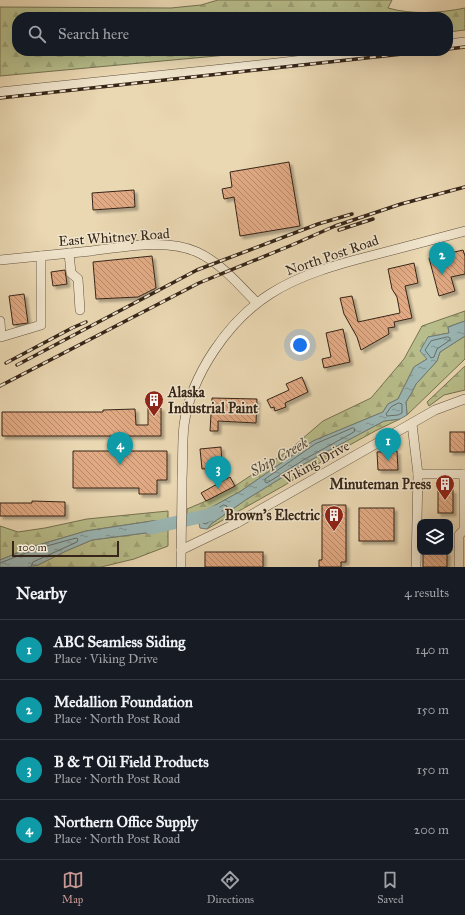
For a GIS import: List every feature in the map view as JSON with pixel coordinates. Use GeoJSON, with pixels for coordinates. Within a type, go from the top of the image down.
{"type":"FeatureCollection","features":[{"type":"Feature","properties":{"kind":"street"},"geometry":{"type":"LineString","coordinates":[[453,43],[465,42]]}},
{"type":"Feature","properties":{"kind":"street"},"geometry":{"type":"LineString","coordinates":[[0,92],[338,56]]}},
{"type":"Feature","properties":{"kind":"street","name":"North Post Road"},"geometry":{"type":"LineString","coordinates":[[181,567],[184,425],[194,389],[205,365],[214,350],[228,333],[257,303],[288,284],[327,269],[465,230]]}},
{"type":"Feature","properties":{"kind":"street","name":"East Whitney Road"},"geometry":{"type":"LineString","coordinates":[[0,260],[154,245],[183,247],[196,251],[215,262],[257,303]]}},
{"type":"Feature","properties":{"kind":"street"},"geometry":{"type":"LineString","coordinates":[[70,253],[71,273],[78,279],[80,310]]}},
{"type":"Feature","properties":{"kind":"street"},"geometry":{"type":"LineString","coordinates":[[0,321],[1,337],[41,325],[41,256]]}},
{"type":"Feature","properties":{"kind":"street","name":"Viking Drive"},"geometry":{"type":"LineString","coordinates":[[181,550],[236,523],[436,410],[465,398]]}},
{"type":"Feature","properties":{"kind":"street"},"geometry":{"type":"LineString","coordinates":[[412,424],[418,474],[416,567]]}},
{"type":"Feature","properties":{"kind":"street"},"geometry":{"type":"LineString","coordinates":[[418,474],[465,474],[464,530],[459,535],[459,567]]}},
{"type":"Feature","properties":{"kind":"green space"},"geometry":{"type":"Polygon","coordinates":[[[218,0],[392,0],[388,8],[407,12],[12,12],[12,56],[216,56],[0,76],[0,7],[171,8],[201,5],[218,0]]]}},
{"type":"Feature","properties":{"kind":"green space"},"geometry":{"type":"Polygon","coordinates":[[[465,8],[465,30],[453,31],[453,12],[436,12],[465,8]]]}},
{"type":"Feature","properties":{"kind":"green space"},"geometry":{"type":"Polygon","coordinates":[[[465,311],[465,321],[448,327],[449,333],[428,337],[427,359],[414,367],[398,399],[388,404],[383,412],[313,441],[241,491],[201,513],[187,514],[187,509],[235,486],[288,451],[323,421],[371,398],[404,359],[422,326],[465,311]]]}},
{"type":"Feature","properties":{"kind":"green space"},"geometry":{"type":"Polygon","coordinates":[[[465,336],[465,359],[407,415],[406,402],[416,384],[437,361],[440,352],[465,336]]]}},
{"type":"Feature","properties":{"kind":"green space"},"geometry":{"type":"Polygon","coordinates":[[[465,366],[465,390],[444,395],[429,406],[427,402],[465,366]]]}},
{"type":"Feature","properties":{"kind":"green space"},"geometry":{"type":"Polygon","coordinates":[[[400,419],[335,453],[285,485],[207,529],[211,524],[247,499],[307,462],[384,421],[400,419]]]}},
{"type":"Feature","properties":{"kind":"green space"},"geometry":{"type":"Polygon","coordinates":[[[168,511],[168,520],[86,531],[35,546],[0,560],[0,526],[18,532],[87,519],[168,511]]]}},
{"type":"Feature","properties":{"kind":"green space"},"geometry":{"type":"Polygon","coordinates":[[[168,530],[168,546],[134,559],[101,567],[27,567],[38,565],[92,540],[168,530]]]}},
{"type":"Feature","properties":{"kind":"water"},"geometry":{"type":"Polygon","coordinates":[[[465,321],[465,336],[440,352],[437,361],[416,384],[406,402],[407,415],[400,419],[384,421],[307,462],[247,499],[211,524],[207,529],[200,528],[197,513],[201,513],[241,491],[313,441],[383,412],[388,404],[398,399],[414,367],[427,359],[420,351],[428,337],[449,333],[448,327],[465,321]]]}},
{"type":"Feature","properties":{"kind":"water"},"geometry":{"type":"Polygon","coordinates":[[[168,520],[168,530],[92,540],[38,565],[27,567],[0,567],[0,560],[35,546],[86,531],[168,520]]]}},
{"type":"Feature","properties":{"kind":"building"},"geometry":{"type":"Polygon","coordinates":[[[289,162],[300,226],[240,236],[234,197],[224,199],[222,189],[232,187],[230,172],[289,162]]]}},
{"type":"Feature","properties":{"kind":"building"},"geometry":{"type":"Polygon","coordinates":[[[134,190],[135,207],[93,210],[92,193],[134,190]]]}},
{"type":"Feature","properties":{"kind":"building"},"geometry":{"type":"Polygon","coordinates":[[[463,250],[465,256],[465,274],[451,277],[455,291],[439,296],[429,258],[463,250]]]}},
{"type":"Feature","properties":{"kind":"building"},"geometry":{"type":"Polygon","coordinates":[[[152,256],[156,288],[138,297],[96,299],[93,262],[152,256]]]}},
{"type":"Feature","properties":{"kind":"building"},"geometry":{"type":"Polygon","coordinates":[[[414,263],[418,283],[405,286],[412,318],[394,322],[395,327],[388,328],[389,334],[361,350],[357,337],[344,314],[340,298],[352,296],[358,322],[400,313],[397,297],[392,289],[388,269],[414,263]]]}},
{"type":"Feature","properties":{"kind":"building"},"geometry":{"type":"Polygon","coordinates":[[[65,270],[67,284],[53,286],[51,272],[65,270]]]}},
{"type":"Feature","properties":{"kind":"building"},"geometry":{"type":"Polygon","coordinates":[[[24,294],[28,323],[13,325],[9,296],[24,294]]]}},
{"type":"Feature","properties":{"kind":"building"},"geometry":{"type":"Polygon","coordinates":[[[343,329],[350,362],[324,368],[322,359],[331,357],[326,333],[343,329]]]}},
{"type":"Feature","properties":{"kind":"building"},"geometry":{"type":"Polygon","coordinates":[[[302,377],[308,392],[285,403],[286,407],[275,411],[274,407],[271,408],[267,400],[289,390],[286,384],[302,377]]]}},
{"type":"Feature","properties":{"kind":"building"},"geometry":{"type":"Polygon","coordinates":[[[212,398],[257,399],[256,423],[218,421],[218,431],[210,431],[212,398]]]}},
{"type":"Feature","properties":{"kind":"building"},"geometry":{"type":"Polygon","coordinates":[[[148,408],[161,408],[161,436],[2,436],[2,412],[103,412],[103,410],[135,409],[136,425],[148,425],[148,408]]]}},
{"type":"Feature","properties":{"kind":"building"},"geometry":{"type":"Polygon","coordinates":[[[450,432],[465,432],[465,452],[450,452],[450,432]]]}},
{"type":"Feature","properties":{"kind":"building"},"geometry":{"type":"Polygon","coordinates":[[[221,447],[222,468],[202,469],[200,449],[221,447]]]}},
{"type":"Feature","properties":{"kind":"building"},"geometry":{"type":"Polygon","coordinates":[[[73,451],[167,451],[167,480],[157,480],[157,494],[139,494],[139,488],[73,488],[73,451]]]}},
{"type":"Feature","properties":{"kind":"building"},"geometry":{"type":"Polygon","coordinates":[[[397,451],[398,470],[378,470],[377,452],[397,451]]]}},
{"type":"Feature","properties":{"kind":"building"},"geometry":{"type":"Polygon","coordinates":[[[230,477],[235,486],[206,501],[201,493],[230,477]]]}},
{"type":"Feature","properties":{"kind":"building","name":"Minuteman Press"},"geometry":{"type":"Polygon","coordinates":[[[438,490],[453,490],[453,513],[438,513],[438,490]]]}},
{"type":"Feature","properties":{"kind":"building"},"geometry":{"type":"Polygon","coordinates":[[[32,501],[65,502],[65,516],[0,516],[0,503],[32,503],[32,501]]]}},
{"type":"Feature","properties":{"kind":"building","name":"Brown's Electric"},"geometry":{"type":"Polygon","coordinates":[[[322,505],[346,505],[346,562],[341,562],[341,567],[319,567],[319,560],[322,560],[322,505]]]}},
{"type":"Feature","properties":{"kind":"building"},"geometry":{"type":"Polygon","coordinates":[[[359,508],[394,508],[394,541],[359,541],[359,508]]]}},
{"type":"Feature","properties":{"kind":"building"},"geometry":{"type":"Polygon","coordinates":[[[205,552],[263,552],[263,567],[205,567],[205,552]]]}},
{"type":"Feature","properties":{"kind":"building"},"geometry":{"type":"Polygon","coordinates":[[[423,555],[447,555],[447,567],[423,567],[423,555]]]}},
{"type":"Feature","properties":{"kind":"waterway","name":"Ship Creek"},"geometry":{"type":"LineString","coordinates":[[151,528],[209,515],[215,512]]}},
{"type":"Feature","properties":{"kind":"railway"},"geometry":{"type":"LineString","coordinates":[[453,48],[465,47]]}},
{"type":"Feature","properties":{"kind":"railway"},"geometry":{"type":"LineString","coordinates":[[0,98],[384,56]]}},
{"type":"Feature","properties":{"kind":"railway"},"geometry":{"type":"LineString","coordinates":[[0,386],[199,283],[335,226],[401,204],[465,187]]}},
{"type":"Feature","properties":{"kind":"railway"},"geometry":{"type":"LineString","coordinates":[[17,365],[197,270],[318,224],[352,214]]}},
{"type":"Feature","properties":{"kind":"railway"},"geometry":{"type":"LineString","coordinates":[[339,230],[373,219]]}},
{"type":"Feature","properties":{"kind":"railway"},"geometry":{"type":"LineString","coordinates":[[6,363],[86,322]]}},
{"type":"Feature","properties":{"kind":"place","name":"Medallion Foundation"},"geometry":{"type":"Point","coordinates":[442,275]}},
{"type":"Feature","properties":{"kind":"place","name":"Alaska Industrial Paint"},"geometry":{"type":"Point","coordinates":[154,417]}},
{"type":"Feature","properties":{"kind":"place","name":"ABC Seamless Siding"},"geometry":{"type":"Point","coordinates":[388,461]}},
{"type":"Feature","properties":{"kind":"place","name":"Northern Office Supply"},"geometry":{"type":"Point","coordinates":[120,465]}},
{"type":"Feature","properties":{"kind":"place","name":"B & T Oil Field Products"},"geometry":{"type":"Point","coordinates":[218,489]}},
{"type":"Feature","properties":{"kind":"place","name":"Minuteman Press"},"geometry":{"type":"Point","coordinates":[445,501]}},
{"type":"Feature","properties":{"kind":"place","name":"Brown's Electric"},"geometry":{"type":"Point","coordinates":[334,532]}}]}
